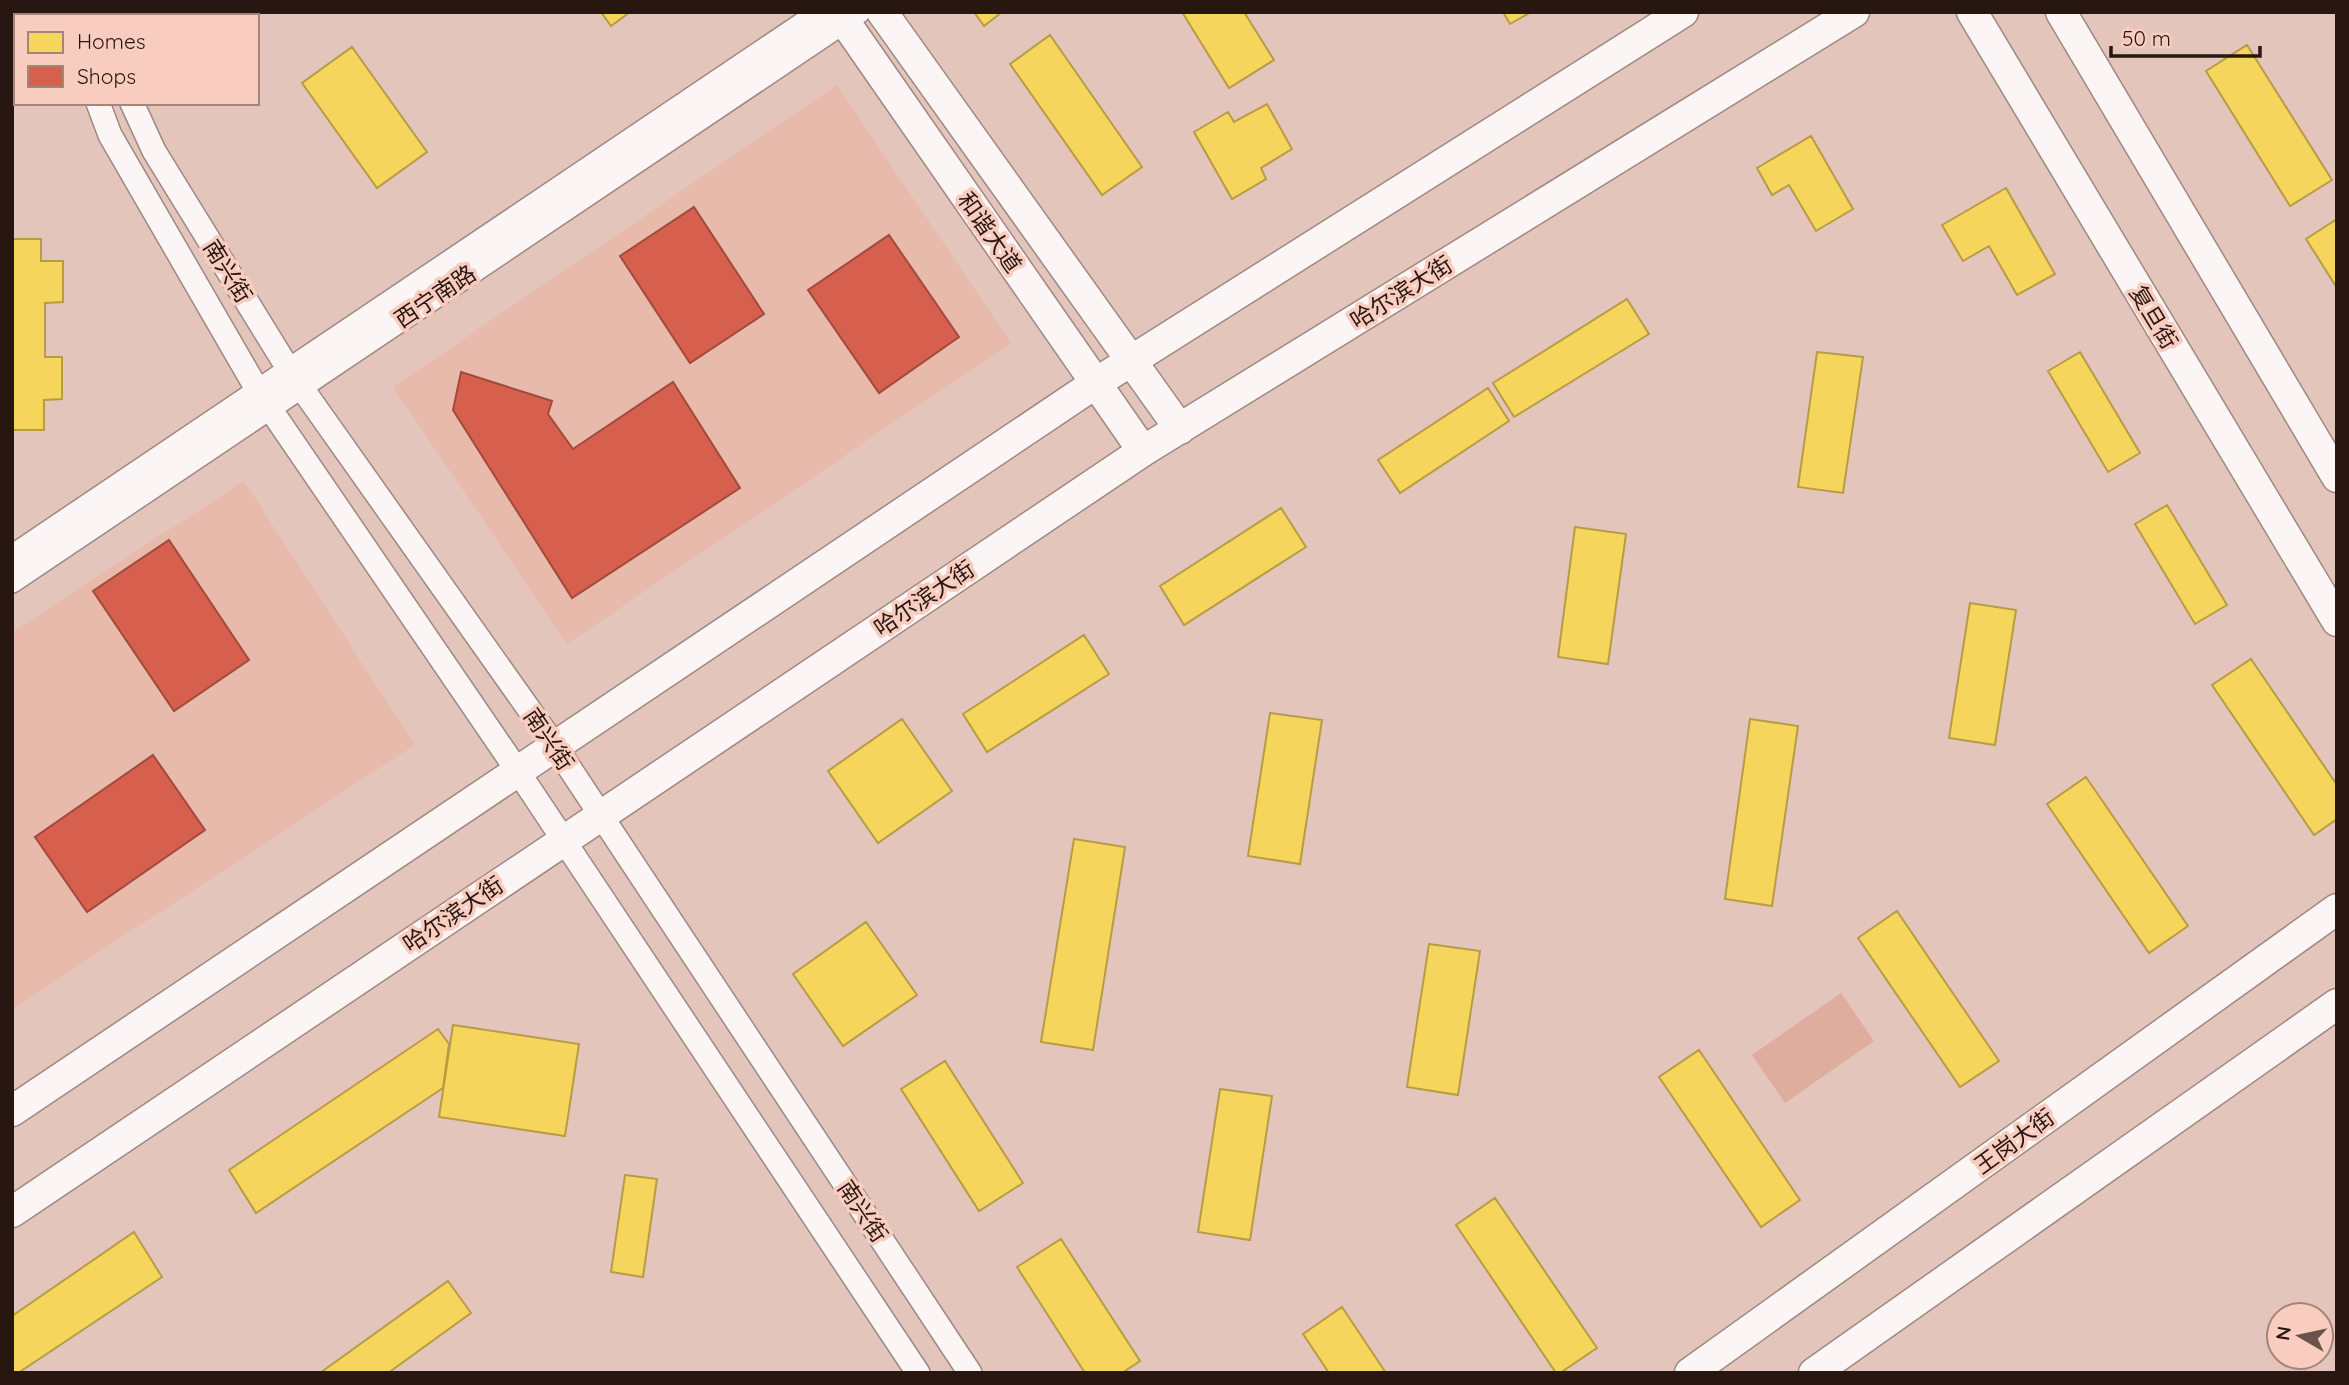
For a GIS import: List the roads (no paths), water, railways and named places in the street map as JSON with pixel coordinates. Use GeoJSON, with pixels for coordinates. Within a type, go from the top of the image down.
{"type":"FeatureCollection","features":[{"type":"Feature","properties":{"kind":"main road","name":"和谐大道"},"geometry":{"type":"LineString","coordinates":[[882,12],[1181,429]]}},
{"type":"Feature","properties":{"kind":"main road"},"geometry":{"type":"LineString","coordinates":[[12,1111],[1096,383],[1683,12]]}},
{"type":"Feature","properties":{"kind":"main road","name":"哈尔滨大街"},"geometry":{"type":"LineString","coordinates":[[12,1212],[1143,451],[1854,12]]}},
{"type":"Feature","properties":{"kind":"main road","name":"复旦街"},"geometry":{"type":"LineString","coordinates":[[1972,12],[2337,621]]}},
{"type":"Feature","properties":{"kind":"main road"},"geometry":{"type":"LineString","coordinates":[[2061,12],[2337,477]]}},
{"type":"Feature","properties":{"kind":"main road","name":"和谐大道"},"geometry":{"type":"LineString","coordinates":[[840,14],[1143,451]]}},
{"type":"Feature","properties":{"kind":"main road","name":"王岗大街"},"geometry":{"type":"LineString","coordinates":[[1690,1373],[2337,909]]}},
{"type":"Feature","properties":{"kind":"main road"},"geometry":{"type":"LineString","coordinates":[[1814,1373],[2337,1004]]}},
{"type":"Feature","properties":{"kind":"street","name":"西宁南路"},"geometry":{"type":"LineString","coordinates":[[12,581],[264,399],[840,14]]}},
{"type":"Feature","properties":{"kind":"street","name":"南兴街"},"geometry":{"type":"LineString","coordinates":[[99,105],[110,135],[264,399],[519,773],[918,1373]]}},
{"type":"Feature","properties":{"kind":"street","name":"南兴街"},"geometry":{"type":"LineString","coordinates":[[133,105],[155,151],[295,378],[555,746],[970,1373]]}},
{"type":"Feature","properties":{"kind":"street","name":"西宁南路"},"geometry":{"type":"LineString","coordinates":[[12,557],[264,399]]}}]}
